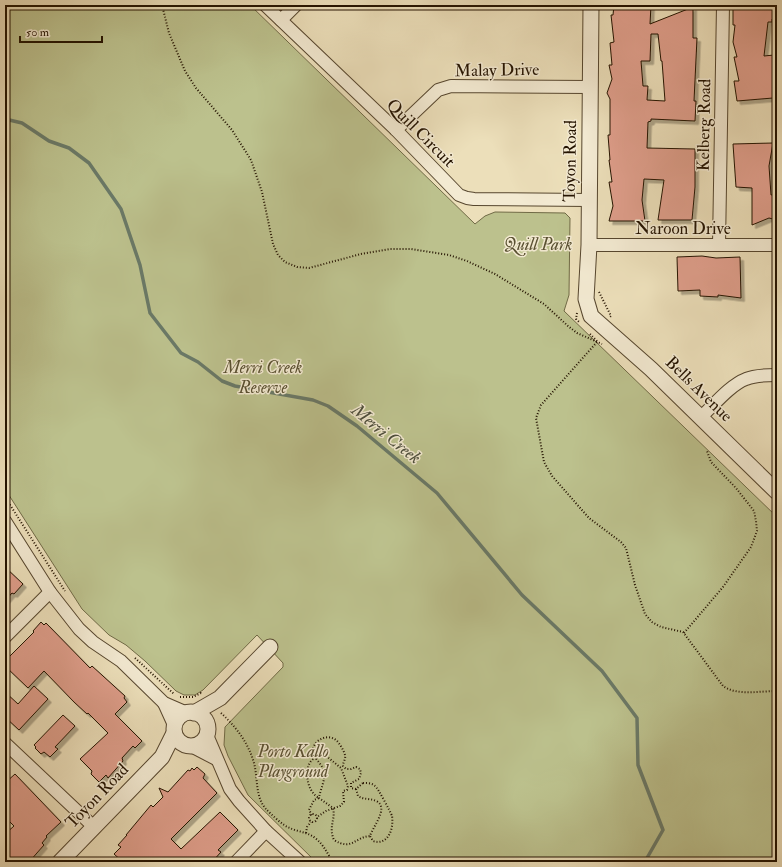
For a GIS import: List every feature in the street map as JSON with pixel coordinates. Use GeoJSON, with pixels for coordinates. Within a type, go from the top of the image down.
{"type":"FeatureCollection","features":[{"type":"Feature","properties":{"kind":"street","name":"Quill Circuit"},"geometry":{"type":"LineString","coordinates":[[265,5],[396,130],[459,195],[474,199],[589,200]]}},
{"type":"Feature","properties":{"kind":"street"},"geometry":{"type":"LineString","coordinates":[[281,20],[296,5]]}},
{"type":"Feature","properties":{"kind":"street","name":"Toyon Road"},"geometry":{"type":"LineString","coordinates":[[591,5],[589,245],[586,299],[591,316]]}},
{"type":"Feature","properties":{"kind":"street","name":"Kelberg Road"},"geometry":{"type":"LineString","coordinates":[[720,245],[723,5]]}},
{"type":"Feature","properties":{"kind":"street","name":"Malay Drive"},"geometry":{"type":"LineString","coordinates":[[396,130],[438,90],[451,86],[590,87]]}},
{"type":"Feature","properties":{"kind":"street","name":"Naroon Drive"},"geometry":{"type":"LineString","coordinates":[[589,245],[777,245]]}},
{"type":"Feature","properties":{"kind":"street","name":"Bells Avenue"},"geometry":{"type":"LineString","coordinates":[[591,316],[651,369],[777,492]]}},
{"type":"Feature","properties":{"kind":"street"},"geometry":{"type":"LineString","coordinates":[[701,417],[732,388],[746,379],[767,375],[777,375]]}},
{"type":"Feature","properties":{"kind":"street"},"geometry":{"type":"LineString","coordinates":[[5,521],[50,592],[78,629],[92,642],[120,661],[164,703],[203,717],[216,759],[224,773],[230,789],[266,831],[300,862]]}},
{"type":"Feature","properties":{"kind":"street"},"geometry":{"type":"LineString","coordinates":[[5,637],[50,592]]}},
{"type":"Feature","properties":{"kind":"street"},"geometry":{"type":"LineString","coordinates":[[190,746],[201,743],[217,704],[270,647]]}},
{"type":"Feature","properties":{"kind":"street"},"geometry":{"type":"LineString","coordinates":[[164,703],[179,742],[216,759]]}},
{"type":"Feature","properties":{"kind":"street"},"geometry":{"type":"LineString","coordinates":[[174,729],[179,717],[217,704]]}},
{"type":"Feature","properties":{"kind":"street","name":"Toyon Road"},"geometry":{"type":"LineString","coordinates":[[60,862],[162,757],[174,729]]}},
{"type":"Feature","properties":{"kind":"street","name":"Toyon Road"},"geometry":{"type":"LineString","coordinates":[[162,757],[190,746]]}},
{"type":"Feature","properties":{"kind":"street"},"geometry":{"type":"LineString","coordinates":[[7,750],[94,827]]}},
{"type":"Feature","properties":{"kind":"street"},"geometry":{"type":"LineString","coordinates":[[236,862],[266,831]]}},
{"type":"Feature","properties":{"kind":"path"},"geometry":{"type":"LineString","coordinates":[[162,5],[169,34],[185,70],[196,88],[232,130],[251,160],[262,192],[273,244],[278,255],[285,262],[296,267],[309,268],[361,254],[411,249],[449,255],[495,274],[544,304],[577,333],[598,342]]}},
{"type":"Feature","properties":{"kind":"path"},"geometry":{"type":"LineString","coordinates":[[587,276],[597,288],[611,316],[603,327],[598,342],[538,410],[536,418],[544,462],[552,476],[589,518],[621,542],[626,548],[634,585],[645,614],[652,622],[661,627],[684,633],[723,686],[729,690],[740,692],[777,691]]}},
{"type":"Feature","properties":{"kind":"path"},"geometry":{"type":"LineString","coordinates":[[684,633],[723,587],[751,547],[757,531],[754,511],[736,488],[711,462],[707,452]]}},
{"type":"Feature","properties":{"kind":"path"},"geometry":{"type":"LineString","coordinates":[[5,497],[66,592]]}},
{"type":"Feature","properties":{"kind":"path"},"geometry":{"type":"LineString","coordinates":[[132,655],[175,694],[185,698],[193,697],[200,693],[217,704],[247,744],[254,763],[258,795],[265,808],[283,824],[290,828],[314,836],[325,847],[333,862]]}},
{"type":"Feature","properties":{"kind":"path"},"geometry":{"type":"LineString","coordinates":[[317,817],[312,815],[309,810],[314,800],[318,798],[324,776],[324,771],[313,754],[313,749],[318,741],[327,737],[337,741],[345,755],[342,767],[350,787],[356,789]]}},
{"type":"Feature","properties":{"kind":"path"},"geometry":{"type":"LineString","coordinates":[[306,833],[307,827],[311,822],[316,822],[317,817],[326,811],[340,806],[344,802],[342,791],[347,790],[351,783],[360,778],[360,769],[356,767],[346,769],[325,755],[315,758],[310,764],[308,776],[310,788],[315,796],[334,808]]}},
{"type":"Feature","properties":{"kind":"path"},"geometry":{"type":"LineString","coordinates":[[363,783],[374,785],[378,788],[392,816],[391,831],[388,838],[384,841],[373,841],[370,836],[371,831],[380,818],[381,807],[379,802],[376,800],[362,799],[358,796],[356,789],[363,783]]}},
{"type":"Feature","properties":{"kind":"path"},"geometry":{"type":"LineString","coordinates":[[334,808],[331,824],[334,840],[344,844],[349,844],[354,843],[366,836],[370,836]]}},
{"type":"Feature","properties":{"kind":"path"},"geometry":{"type":"LineString","coordinates":[[311,822],[309,818],[312,815]]}},
{"type":"Feature","properties":{"kind":"green space","name":"Merri Creek Reserve"},"geometry":{"type":"Polygon","coordinates":[[[5,5],[250,5],[475,224],[485,216],[495,212],[565,213],[570,218],[569,295],[564,311],[777,517],[777,862],[316,862],[248,795],[224,745],[225,727],[283,667],[283,663],[257,635],[203,690],[195,695],[184,695],[176,691],[145,661],[126,645],[109,635],[82,609],[5,489],[5,5]]]}},
{"type":"Feature","properties":{"kind":"building"},"geometry":{"type":"Polygon","coordinates":[[[614,5],[651,5],[650,24],[693,7],[693,38],[697,38],[694,101],[696,101],[695,121],[651,119],[651,121],[648,122],[647,148],[695,149],[695,187],[692,220],[658,220],[664,180],[644,179],[642,200],[645,221],[609,221],[613,206],[609,182],[612,182],[608,135],[610,135],[610,99],[607,93],[612,79],[609,65],[612,65],[610,43],[614,42],[611,15],[613,15],[614,5]],[[651,34],[650,61],[641,61],[643,86],[648,86],[647,100],[665,101],[662,61],[658,34],[651,34]]]}},
{"type":"Feature","properties":{"kind":"building"},"geometry":{"type":"Polygon","coordinates":[[[733,5],[777,5],[777,19],[772,19],[772,22],[768,22],[764,56],[774,55],[773,98],[737,101],[734,81],[739,81],[734,57],[737,57],[733,42],[735,25],[733,25],[733,5]]]}},
{"type":"Feature","properties":{"kind":"building"},"geometry":{"type":"Polygon","coordinates":[[[773,143],[769,166],[771,195],[777,194],[777,220],[769,218],[752,225],[752,188],[736,187],[733,144],[773,143]]]}},
{"type":"Feature","properties":{"kind":"building"},"geometry":{"type":"Polygon","coordinates":[[[702,256],[716,258],[740,257],[741,298],[718,295],[718,297],[700,296],[700,290],[678,291],[677,257],[702,256]]]}},
{"type":"Feature","properties":{"kind":"building"},"geometry":{"type":"Polygon","coordinates":[[[5,567],[23,584],[5,601],[5,567]]]}},
{"type":"Feature","properties":{"kind":"building"},"geometry":{"type":"Polygon","coordinates":[[[41,622],[44,625],[46,623],[90,668],[92,666],[125,696],[124,698],[127,702],[115,714],[142,741],[135,748],[133,746],[122,758],[123,761],[108,778],[106,775],[99,782],[91,774],[92,771],[80,759],[108,733],[88,713],[87,714],[74,702],[44,671],[28,688],[5,666],[9,661],[7,659],[34,632],[33,631],[41,622]]]}},
{"type":"Feature","properties":{"kind":"building"},"geometry":{"type":"Polygon","coordinates":[[[34,686],[48,699],[19,730],[5,717],[5,692],[18,704],[34,686]]]}},
{"type":"Feature","properties":{"kind":"building"},"geometry":{"type":"Polygon","coordinates":[[[63,715],[75,726],[55,747],[58,749],[50,757],[44,752],[41,754],[34,745],[63,715]]]}},
{"type":"Feature","properties":{"kind":"building"},"geometry":{"type":"Polygon","coordinates":[[[197,767],[205,774],[203,778],[217,793],[171,839],[181,849],[220,812],[238,830],[218,850],[221,852],[212,862],[123,862],[114,854],[121,847],[118,845],[151,805],[153,807],[163,797],[159,788],[168,792],[188,770],[190,771],[192,768],[194,770],[197,767]]]}},
{"type":"Feature","properties":{"kind":"building"},"geometry":{"type":"Polygon","coordinates":[[[15,774],[61,822],[46,836],[47,837],[42,843],[44,845],[29,862],[5,862],[5,834],[14,826],[5,817],[5,783],[15,774]]]}},
{"type":"Feature","properties":{"kind":"waterway","name":"Merri Creek"},"geometry":{"type":"LineString","coordinates":[[5,119],[22,123],[49,141],[69,148],[89,163],[121,209],[140,265],[150,313],[181,353],[198,362],[222,381],[235,386],[313,400],[328,406],[357,426],[437,493],[522,595],[602,671],[637,718],[638,765],[663,830],[647,858],[650,862]]}},
{"type":"Feature","properties":{"kind":"park label","name":"Quill Park"},"geometry":{"type":"Point","coordinates":[538,244]}},
{"type":"Feature","properties":{"kind":"park label","name":"Porto Kallo Playground"},"geometry":{"type":"Point","coordinates":[293,761]}}]}
